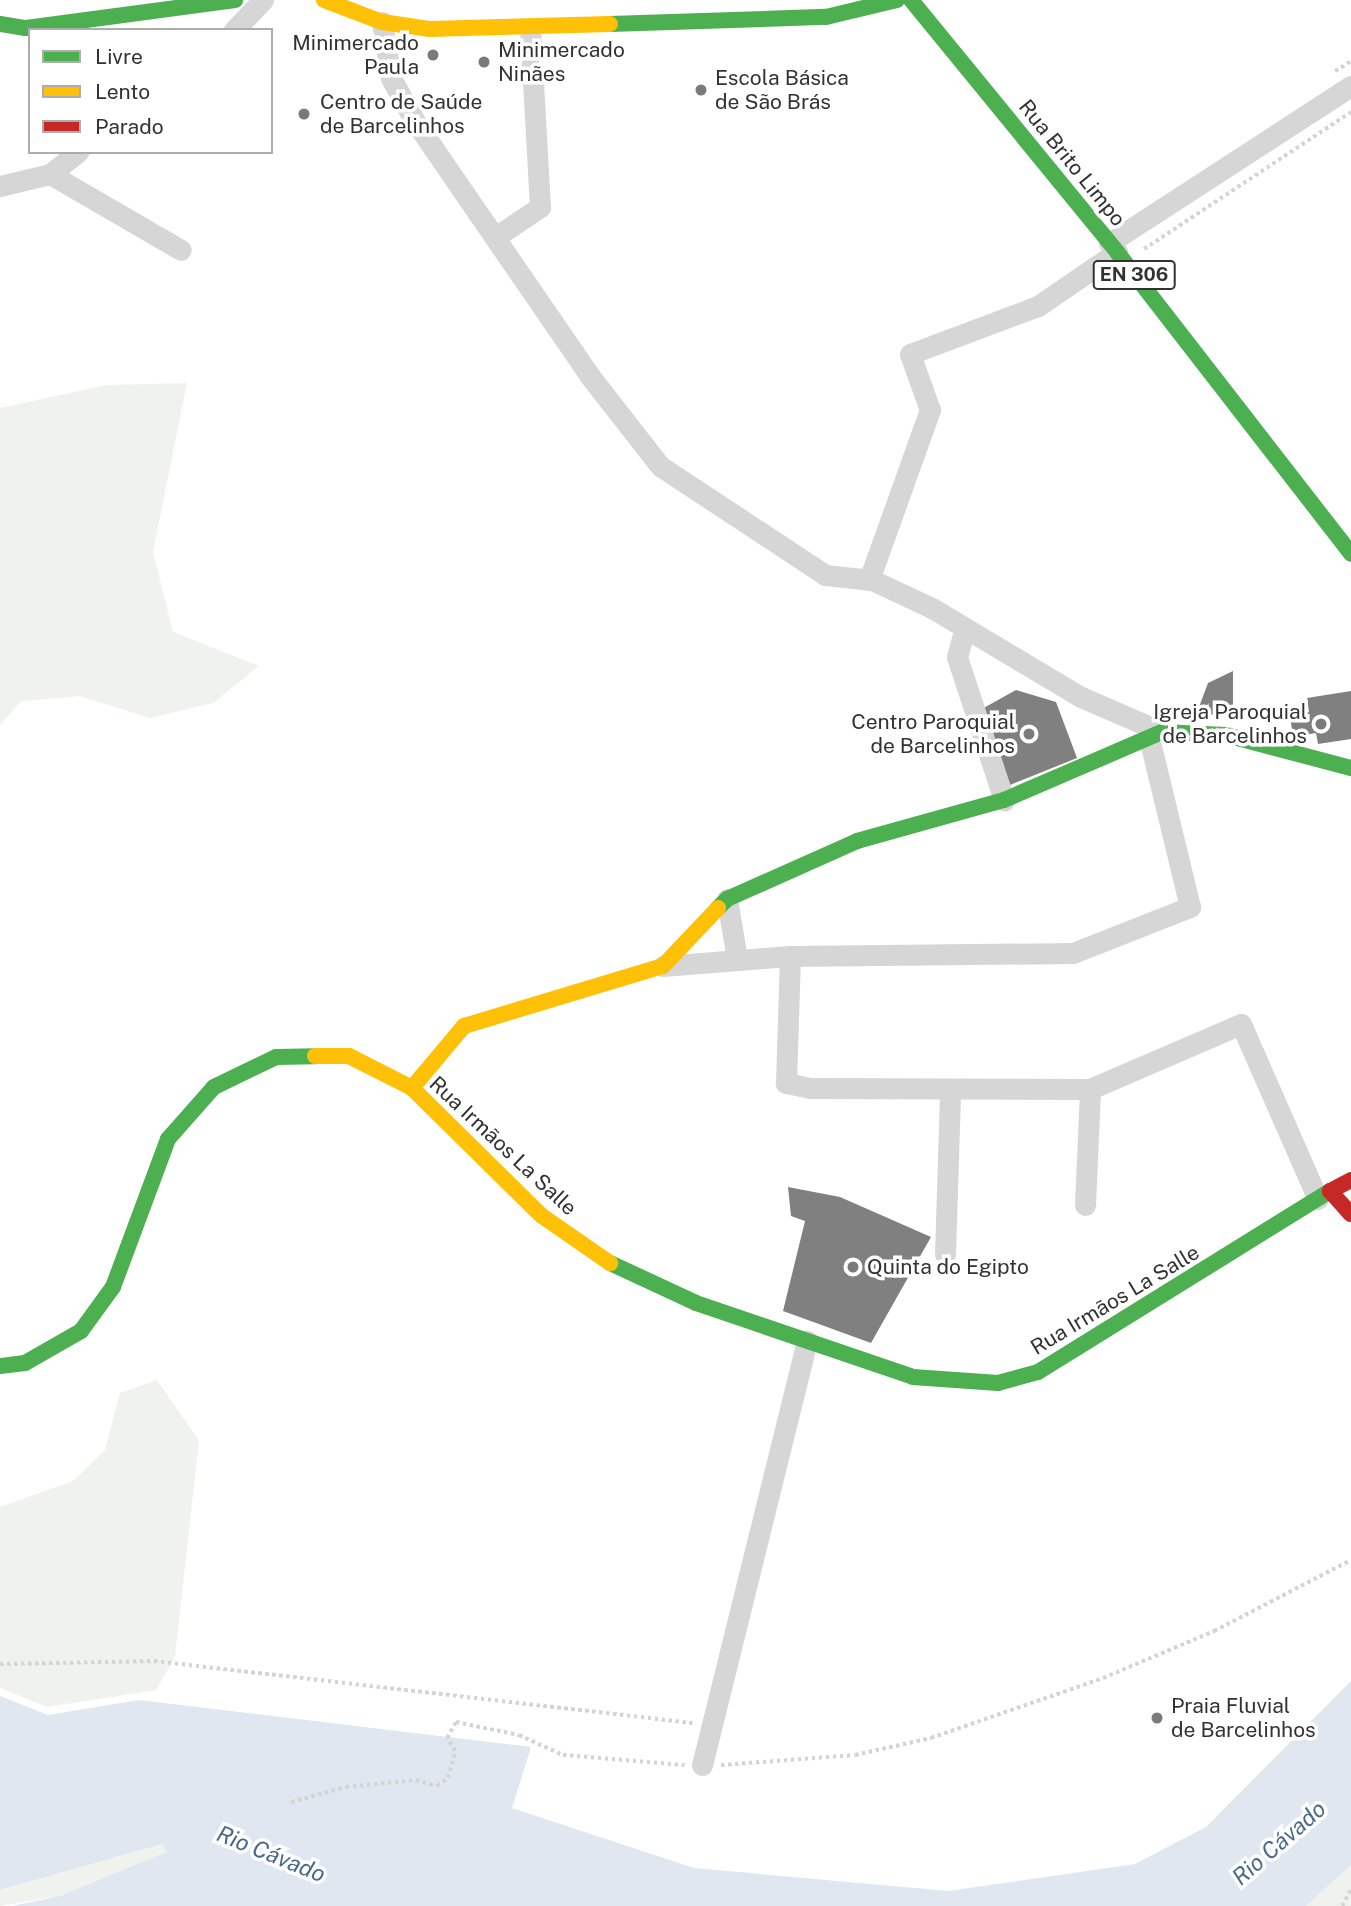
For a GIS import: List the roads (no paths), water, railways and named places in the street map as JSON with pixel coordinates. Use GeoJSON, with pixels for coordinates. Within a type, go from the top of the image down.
{"type":"FeatureCollection","features":[{"type":"Feature","properties":{"kind":"main road"},"geometry":{"type":"LineString","coordinates":[[0,24],[26,28],[191,1],[235,0]]}},
{"type":"Feature","properties":{"kind":"main road"},"geometry":{"type":"LineString","coordinates":[[324,0],[382,22],[430,29],[530,29],[826,17],[897,0]]}},
{"type":"Feature","properties":{"kind":"main road","name":"Rua Brito Limpo"},"geometry":{"type":"LineString","coordinates":[[911,0],[1117,252],[1351,554]]}},
{"type":"Feature","properties":{"kind":"main road"},"geometry":{"type":"LineString","coordinates":[[412,1088],[464,1026],[663,966],[727,899],[857,841],[1004,800],[1156,735],[1226,736],[1351,768]]}},
{"type":"Feature","properties":{"kind":"main road","name":"Rua Irmãos La Salle"},"geometry":{"type":"LineString","coordinates":[[0,1366],[25,1363],[81,1331],[113,1287],[168,1139],[214,1087],[276,1057],[349,1056],[412,1088],[542,1216],[601,1259],[696,1303],[913,1377],[998,1383],[1066,1356],[1351,1180]]}},
{"type":"Feature","properties":{"kind":"main road"},"geometry":{"type":"LineString","coordinates":[[1324,1195],[1351,1214]]}},
{"type":"Feature","properties":{"kind":"street"},"geometry":{"type":"LineString","coordinates":[[236,28],[262,0]]}},
{"type":"Feature","properties":{"kind":"street"},"geometry":{"type":"LineString","coordinates":[[382,22],[391,78],[401,98],[589,375],[660,466],[825,575],[869,580],[932,608],[964,631],[1081,697],[1156,735],[1190,907],[1073,953],[790,956],[663,966]]}},
{"type":"Feature","properties":{"kind":"street"},"geometry":{"type":"LineString","coordinates":[[497,236],[540,207],[530,29]]}},
{"type":"Feature","properties":{"kind":"street"},"geometry":{"type":"LineString","coordinates":[[869,580],[930,410],[910,355],[1038,306],[1351,86]]}},
{"type":"Feature","properties":{"kind":"street"},"geometry":{"type":"LineString","coordinates":[[0,186],[50,174],[75,154]]}},
{"type":"Feature","properties":{"kind":"street"},"geometry":{"type":"LineString","coordinates":[[50,174],[181,250]]}},
{"type":"Feature","properties":{"kind":"street"},"geometry":{"type":"LineString","coordinates":[[964,631],[957,657],[1004,800]]}},
{"type":"Feature","properties":{"kind":"street"},"geometry":{"type":"LineString","coordinates":[[727,899],[737,959]]}},
{"type":"Feature","properties":{"kind":"street"},"geometry":{"type":"LineString","coordinates":[[790,956],[786,1083],[794,1088],[950,1091],[1090,1089],[1241,1024],[1324,1195]]}},
{"type":"Feature","properties":{"kind":"street"},"geometry":{"type":"LineString","coordinates":[[1085,1205],[1090,1089]]}},
{"type":"Feature","properties":{"kind":"street"},"geometry":{"type":"LineString","coordinates":[[945,1254],[950,1091]]}},
{"type":"Feature","properties":{"kind":"street"},"geometry":{"type":"LineString","coordinates":[[702,1765],[807,1341]]}},
{"type":"Feature","properties":{"kind":"water","name":"Rio Cávado"},"geometry":{"type":"Polygon","coordinates":[[[1351,1681],[1351,1865],[1306,1906],[12,1906],[60,1896],[166,1852],[163,1844],[0,1890],[0,1696],[48,1715],[139,1700],[531,1747],[512,1808],[694,1868],[948,1891],[1135,1864],[1206,1827],[1351,1681]]]}},
{"type":"Feature","properties":{"kind":"place","name":"Minimercado Paula"},"geometry":{"type":"Point","coordinates":[433,55]}},
{"type":"Feature","properties":{"kind":"place","name":"Minimercado Ninães"},"geometry":{"type":"Point","coordinates":[484,62]}},
{"type":"Feature","properties":{"kind":"place","name":"Escola Básica de São Brás"},"geometry":{"type":"Point","coordinates":[701,90]}},
{"type":"Feature","properties":{"kind":"place","name":"Centro de Saúde de Barcelinhos"},"geometry":{"type":"Point","coordinates":[304,114]}},
{"type":"Feature","properties":{"kind":"place","name":"Igreja Paroquial de Barcelinhos"},"geometry":{"type":"Point","coordinates":[1321,724]}},
{"type":"Feature","properties":{"kind":"place","name":"Centro Paroquial de Barcelinhos"},"geometry":{"type":"Point","coordinates":[1029,734]}},
{"type":"Feature","properties":{"kind":"place","name":"Quinta do Egipto"},"geometry":{"type":"Point","coordinates":[853,1267]}},
{"type":"Feature","properties":{"kind":"place","name":"Praia Fluvial de Barcelinhos"},"geometry":{"type":"Point","coordinates":[1157,1718]}}]}
